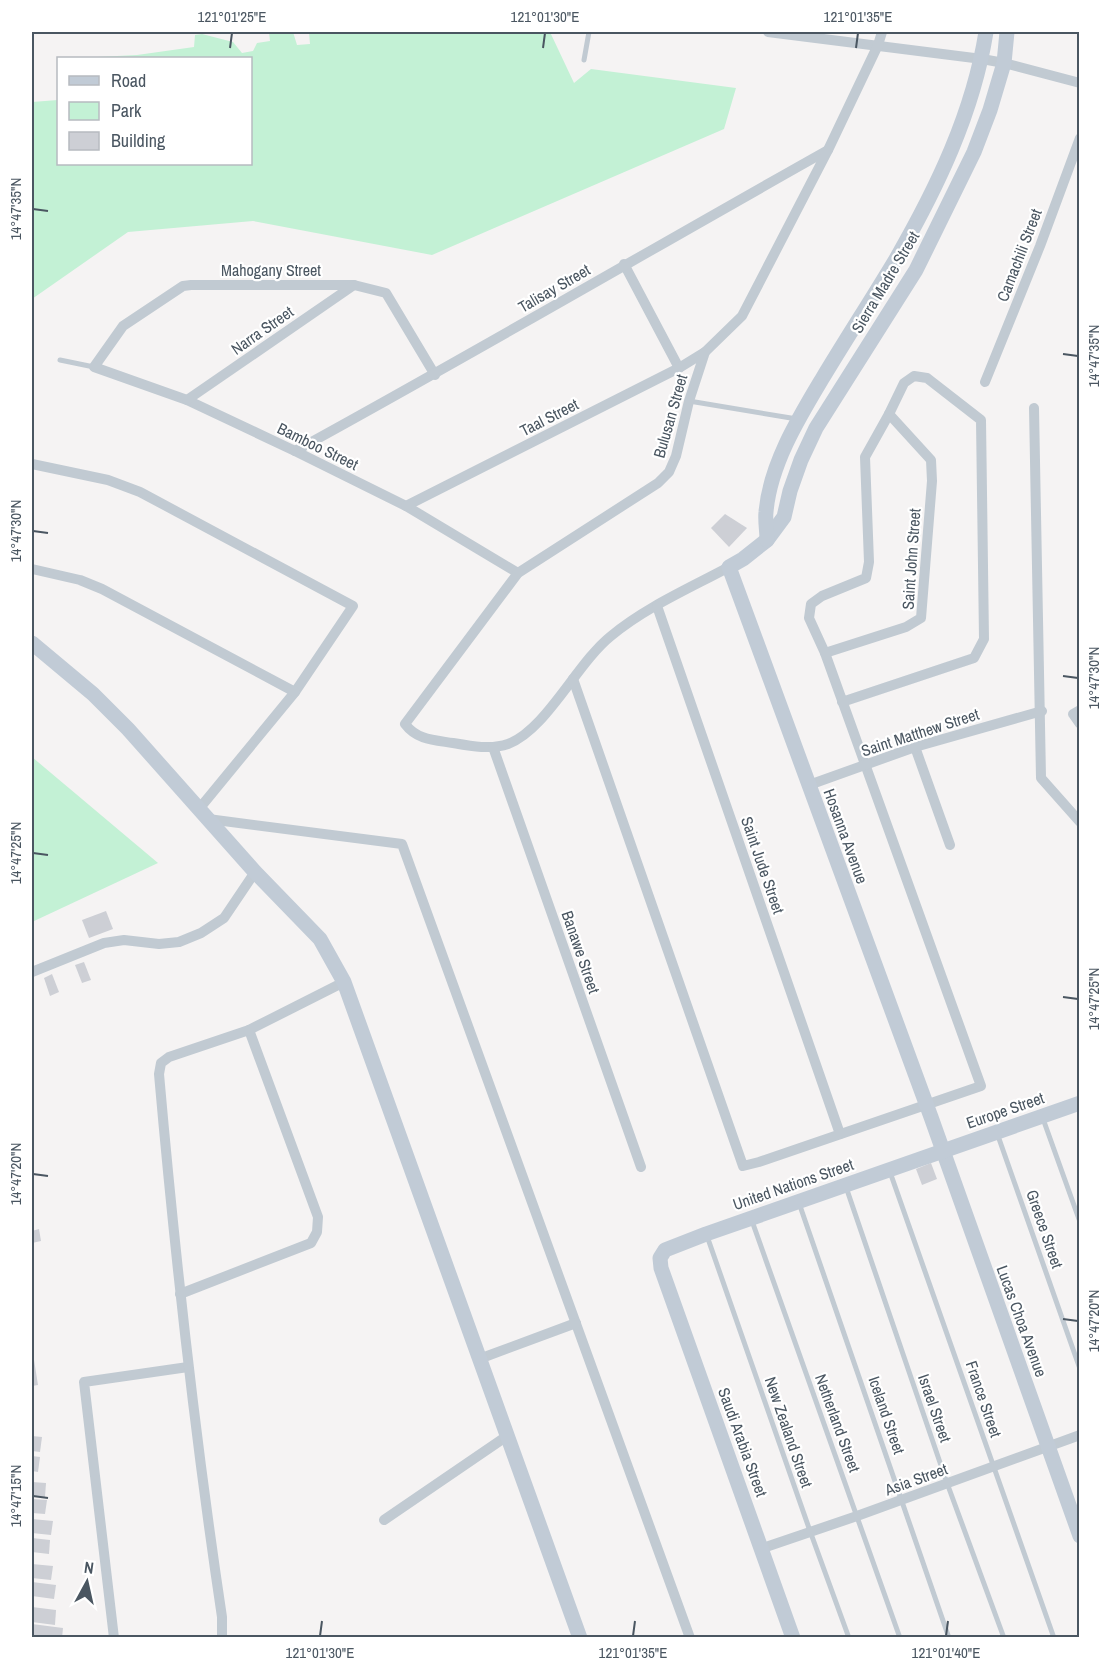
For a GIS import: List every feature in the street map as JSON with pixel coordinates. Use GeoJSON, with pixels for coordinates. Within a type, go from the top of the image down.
{"type":"FeatureCollection","features":[{"type":"Feature","properties":{"kind":"main road","name":"Sierra Madre Street"},"geometry":{"type":"LineString","coordinates":[[767,540],[766,513],[782,454],[798,419],[896,258],[937,182],[970,103],[982,60],[986,32]]}},
{"type":"Feature","properties":{"kind":"main road","name":"Sierra Madre Street"},"geometry":{"type":"LineString","coordinates":[[729,567],[767,540],[784,517],[797,470],[816,428],[916,270],[974,152],[1004,63],[1007,32]]}},
{"type":"Feature","properties":{"kind":"main road"},"geometry":{"type":"LineString","coordinates":[[853,327],[873,339]]}},
{"type":"Feature","properties":{"kind":"main road","name":"Hosanna Avenue"},"geometry":{"type":"LineString","coordinates":[[729,567],[928,1110]]}},
{"type":"Feature","properties":{"kind":"main road"},"geometry":{"type":"LineString","coordinates":[[32,643],[93,694],[128,729],[255,872],[320,939],[344,982],[580,1638]]}},
{"type":"Feature","properties":{"kind":"main road","name":"Europe Street"},"geometry":{"type":"LineString","coordinates":[[942,1150],[1080,1103]]}},
{"type":"Feature","properties":{"kind":"main road","name":"Lucas Choa Avenue"},"geometry":{"type":"LineString","coordinates":[[928,1110],[1080,1536]]}},
{"type":"Feature","properties":{"kind":"main road","name":"United Nations Street"},"geometry":{"type":"LineString","coordinates":[[660,1258],[666,1250],[706,1234],[942,1150]]}},
{"type":"Feature","properties":{"kind":"main road","name":"Saudi Arabia Street"},"geometry":{"type":"LineString","coordinates":[[660,1258],[661,1268],[763,1548],[793,1638]]}},
{"type":"Feature","properties":{"kind":"street"},"geometry":{"type":"LineString","coordinates":[[768,32],[1004,63],[1080,83]]}},
{"type":"Feature","properties":{"kind":"street","name":"Bulusan Street"},"geometry":{"type":"LineString","coordinates":[[405,724],[518,573],[658,483],[669,472],[676,456],[689,401],[705,352],[742,316],[828,150],[882,32]]}},
{"type":"Feature","properties":{"kind":"street","name":"Camachili Street"},"geometry":{"type":"LineString","coordinates":[[985,382],[1040,246],[1080,138]]}},
{"type":"Feature","properties":{"kind":"street","name":"Talisay Street"},"geometry":{"type":"LineString","coordinates":[[295,451],[435,375],[624,264],[828,150]]}},
{"type":"Feature","properties":{"kind":"street"},"geometry":{"type":"LineString","coordinates":[[624,264],[679,368]]}},
{"type":"Feature","properties":{"kind":"street","name":"Mahogany Street"},"geometry":{"type":"LineString","coordinates":[[94,367],[123,326],[183,286],[354,285],[386,294],[435,375]]}},
{"type":"Feature","properties":{"kind":"street","name":"Narra Street"},"geometry":{"type":"LineString","coordinates":[[187,400],[354,285]]}},
{"type":"Feature","properties":{"kind":"street","name":"Taal Street"},"geometry":{"type":"LineString","coordinates":[[406,506],[679,368],[705,352]]}},
{"type":"Feature","properties":{"kind":"street","name":"Bamboo Street"},"geometry":{"type":"LineString","coordinates":[[94,367],[187,400],[295,451],[406,506],[518,573]]}},
{"type":"Feature","properties":{"kind":"street"},"geometry":{"type":"LineString","coordinates":[[573,679],[743,1166],[840,1134],[928,1110],[981,1086],[864,766],[825,653],[809,618],[811,604],[822,596],[866,578],[869,562],[865,457],[890,414],[904,383],[915,376],[927,378],[981,420],[984,639],[974,658],[842,702]]}},
{"type":"Feature","properties":{"kind":"street"},"geometry":{"type":"LineString","coordinates":[[1034,408],[1041,778],[1080,822]]}},
{"type":"Feature","properties":{"kind":"street","name":"Saint John Street"},"geometry":{"type":"LineString","coordinates":[[825,653],[906,627],[921,618],[932,481],[931,460],[890,414]]}},
{"type":"Feature","properties":{"kind":"street"},"geometry":{"type":"LineString","coordinates":[[32,464],[108,480],[140,492],[353,606],[295,692],[203,814],[402,844],[690,1638]]}},
{"type":"Feature","properties":{"kind":"street","name":"Sierra Madre Street"},"geometry":{"type":"LineString","coordinates":[[405,724],[412,733],[422,738],[474,746],[493,747],[522,737],[536,725],[589,656],[610,636],[657,606],[729,567]]}},
{"type":"Feature","properties":{"kind":"street"},"geometry":{"type":"LineString","coordinates":[[32,569],[80,580],[102,589],[295,692]]}},
{"type":"Feature","properties":{"kind":"street","name":"Saint Jude Street"},"geometry":{"type":"LineString","coordinates":[[657,606],[840,1134]]}},
{"type":"Feature","properties":{"kind":"street"},"geometry":{"type":"LineString","coordinates":[[1080,710],[1073,714],[1080,724]]}},
{"type":"Feature","properties":{"kind":"street","name":"Saint Matthew Street"},"geometry":{"type":"LineString","coordinates":[[808,785],[915,747],[1041,711]]}},
{"type":"Feature","properties":{"kind":"street","name":"Banawe Street"},"geometry":{"type":"LineString","coordinates":[[493,747],[641,1167]]}},
{"type":"Feature","properties":{"kind":"street"},"geometry":{"type":"LineString","coordinates":[[915,747],[950,845]]}},
{"type":"Feature","properties":{"kind":"street"},"geometry":{"type":"LineString","coordinates":[[32,972],[104,943],[124,940],[159,944],[179,942],[201,933],[224,918],[255,872]]}},
{"type":"Feature","properties":{"kind":"street"},"geometry":{"type":"LineString","coordinates":[[222,1638],[222,1617],[200,1473],[180,1294],[159,1074],[161,1063],[169,1057],[249,1030],[344,982]]}},
{"type":"Feature","properties":{"kind":"street"},"geometry":{"type":"LineString","coordinates":[[180,1294],[311,1243],[317,1232],[318,1217],[249,1030]]}},
{"type":"Feature","properties":{"kind":"street"},"geometry":{"type":"LineString","coordinates":[[479,1359],[576,1323]]}},
{"type":"Feature","properties":{"kind":"street"},"geometry":{"type":"LineString","coordinates":[[114,1638],[84,1382],[189,1367]]}},
{"type":"Feature","properties":{"kind":"street","name":"Asia Street"},"geometry":{"type":"LineString","coordinates":[[763,1548],[1080,1435]]}},
{"type":"Feature","properties":{"kind":"street"},"geometry":{"type":"LineString","coordinates":[[384,1520],[507,1436]]}},
{"type":"Feature","properties":{"kind":"lane"},"geometry":{"type":"LineString","coordinates":[[584,60],[589,32]]}},
{"type":"Feature","properties":{"kind":"lane"},"geometry":{"type":"LineString","coordinates":[[60,360],[94,367]]}},
{"type":"Feature","properties":{"kind":"lane"},"geometry":{"type":"LineString","coordinates":[[689,401],[798,419]]}},
{"type":"Feature","properties":{"kind":"lane"},"geometry":{"type":"LineString","coordinates":[[1042,1116],[1080,1222]]}},
{"type":"Feature","properties":{"kind":"lane","name":"Greece Street"},"geometry":{"type":"LineString","coordinates":[[996,1132],[1080,1370]]}},
{"type":"Feature","properties":{"kind":"lane","name":"France Street"},"geometry":{"type":"LineString","coordinates":[[889,1170],[1054,1638]]}},
{"type":"Feature","properties":{"kind":"lane","name":"Israel Street"},"geometry":{"type":"LineString","coordinates":[[845,1186],[947,1483],[1004,1638]]}},
{"type":"Feature","properties":{"kind":"lane","name":"Iceland Street"},"geometry":{"type":"LineString","coordinates":[[798,1202],[949,1638]]}},
{"type":"Feature","properties":{"kind":"lane","name":"Netherland Street"},"geometry":{"type":"LineString","coordinates":[[751,1218],[900,1638]]}},
{"type":"Feature","properties":{"kind":"lane","name":"New Zealand Street"},"geometry":{"type":"LineString","coordinates":[[706,1234],[849,1638]]}},
{"type":"Feature","properties":{"kind":"green space"},"geometry":{"type":"Polygon","coordinates":[[[269,32],[293,32],[297,45],[310,44],[309,32],[550,32],[574,83],[591,69],[736,88],[724,129],[432,255],[253,221],[128,232],[32,299],[32,102],[57,100],[57,165],[252,165],[252,57],[97,57],[137,55],[194,47],[195,35],[202,34],[233,42],[242,53],[253,51],[257,43],[270,41],[269,32]]]}},
{"type":"Feature","properties":{"kind":"green space"},"geometry":{"type":"Polygon","coordinates":[[[32,757],[158,863],[32,922],[32,757]]]}},
{"type":"Feature","properties":{"kind":"building"},"geometry":{"type":"Polygon","coordinates":[[[725,514],[747,528],[729,547],[711,528],[725,514]]]}},
{"type":"Feature","properties":{"kind":"building"},"geometry":{"type":"Polygon","coordinates":[[[106,911],[113,929],[89,938],[82,920],[106,911]]]}},
{"type":"Feature","properties":{"kind":"building"},"geometry":{"type":"Polygon","coordinates":[[[84,962],[91,980],[82,983],[75,965],[84,962]]]}},
{"type":"Feature","properties":{"kind":"building"},"geometry":{"type":"Polygon","coordinates":[[[52,974],[59,992],[50,996],[44,978],[52,974]]]}},
{"type":"Feature","properties":{"kind":"building"},"geometry":{"type":"Polygon","coordinates":[[[931,1163],[937,1179],[922,1185],[916,1169],[931,1163]]]}},
{"type":"Feature","properties":{"kind":"building"},"geometry":{"type":"Polygon","coordinates":[[[39,1229],[41,1241],[32,1243],[32,1231],[39,1229]]]}},
{"type":"Feature","properties":{"kind":"building"},"geometry":{"type":"Polygon","coordinates":[[[32,1347],[38,1385],[32,1386],[32,1347]]]}},
{"type":"Feature","properties":{"kind":"building"},"geometry":{"type":"Polygon","coordinates":[[[32,1436],[42,1437],[40,1452],[32,1451],[32,1436]]]}},
{"type":"Feature","properties":{"kind":"building"},"geometry":{"type":"Polygon","coordinates":[[[32,1456],[40,1457],[38,1472],[32,1471],[32,1456]]]}},
{"type":"Feature","properties":{"kind":"building"},"geometry":{"type":"Polygon","coordinates":[[[32,1482],[46,1483],[45,1497],[32,1496],[32,1482]]]}},
{"type":"Feature","properties":{"kind":"building"},"geometry":{"type":"Polygon","coordinates":[[[32,1499],[47,1500],[45,1514],[32,1513],[32,1499]]]}},
{"type":"Feature","properties":{"kind":"building"},"geometry":{"type":"Polygon","coordinates":[[[32,1519],[53,1521],[51,1535],[32,1533],[32,1519]]]}},
{"type":"Feature","properties":{"kind":"building"},"geometry":{"type":"Polygon","coordinates":[[[32,1538],[50,1540],[49,1554],[32,1552],[32,1538]]]}},
{"type":"Feature","properties":{"kind":"building"},"geometry":{"type":"Polygon","coordinates":[[[32,1564],[53,1566],[51,1580],[32,1578],[32,1564]]]}},
{"type":"Feature","properties":{"kind":"building"},"geometry":{"type":"Polygon","coordinates":[[[32,1582],[56,1585],[54,1599],[32,1596],[32,1582]]]}},
{"type":"Feature","properties":{"kind":"building"},"geometry":{"type":"Polygon","coordinates":[[[32,1607],[56,1610],[55,1625],[32,1622],[32,1607]]]}},
{"type":"Feature","properties":{"kind":"building"},"geometry":{"type":"Polygon","coordinates":[[[32,1624],[63,1628],[62,1638],[32,1638],[32,1624]]]}}]}
